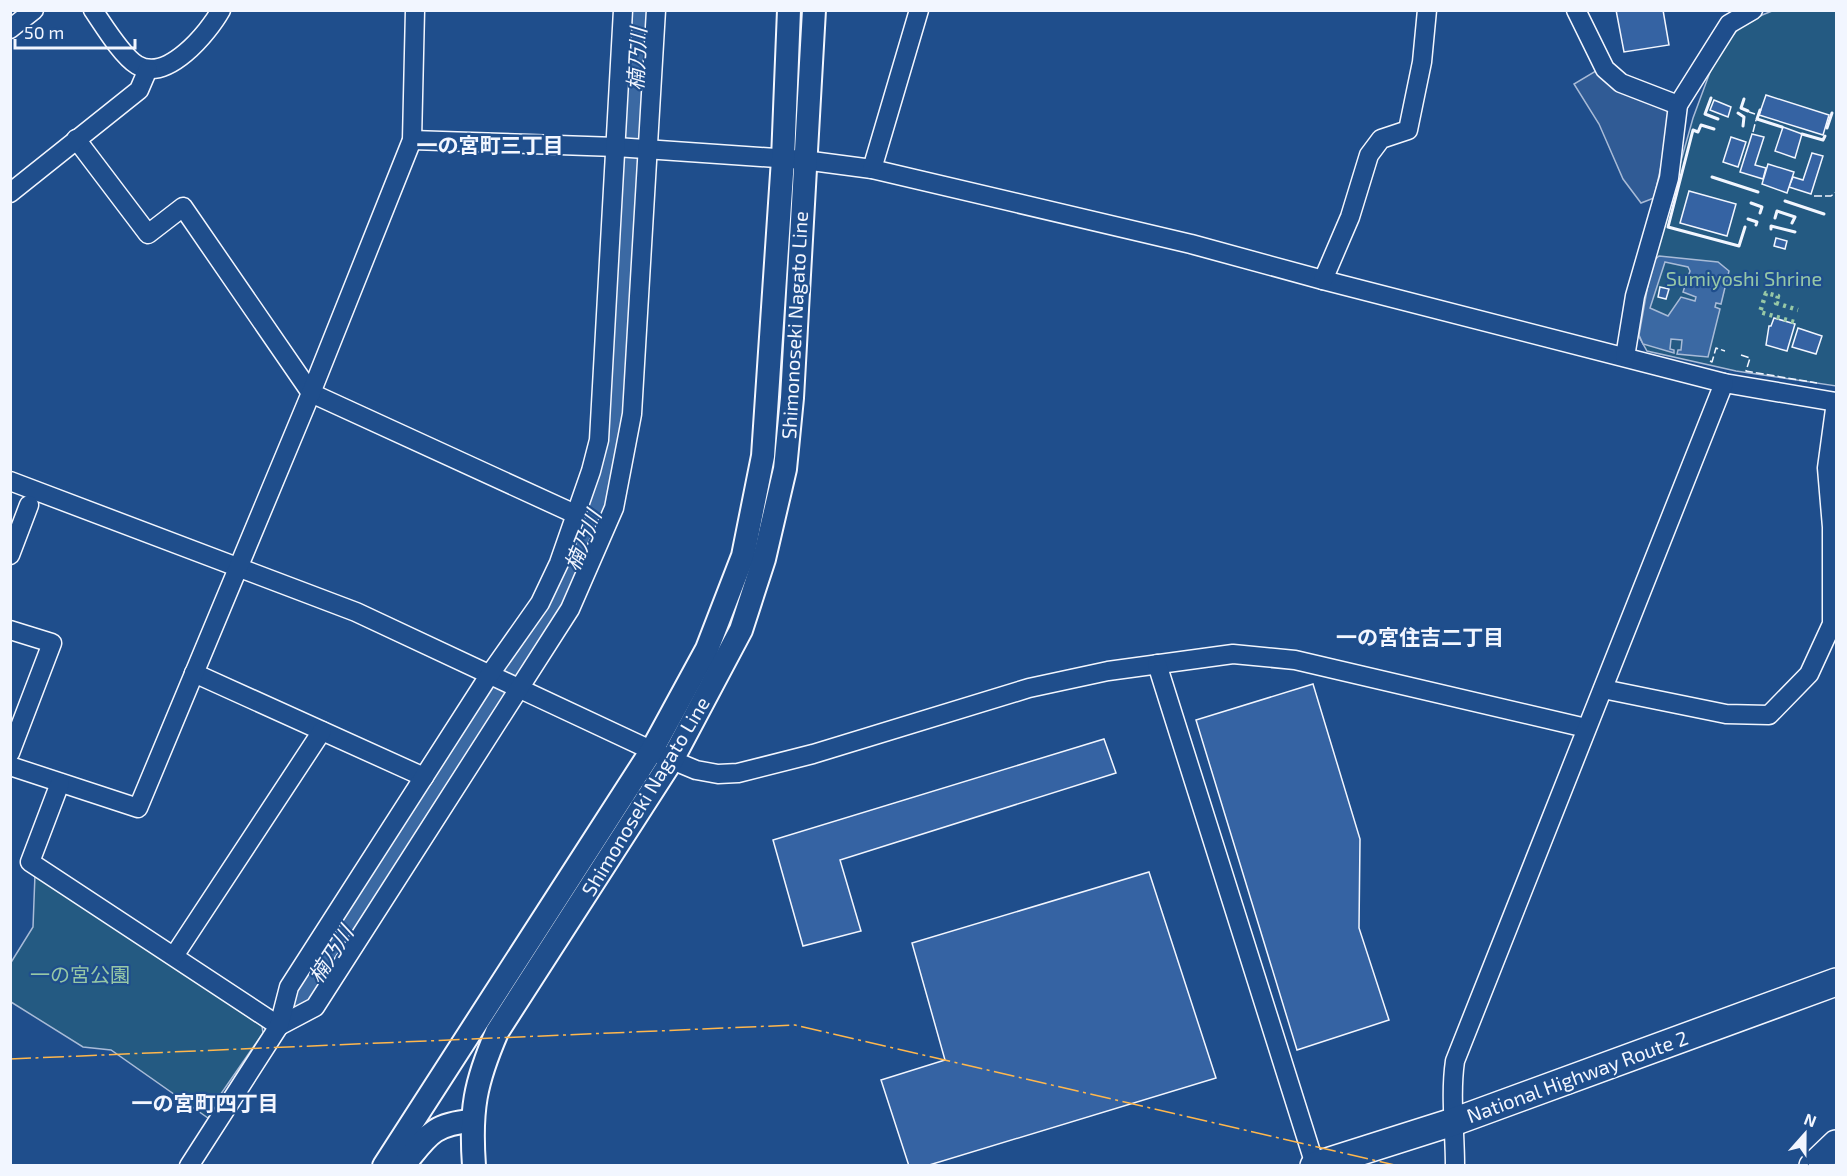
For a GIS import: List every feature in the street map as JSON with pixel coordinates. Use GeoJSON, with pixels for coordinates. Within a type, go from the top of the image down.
{"type":"FeatureCollection","features":[{"type":"Feature","properties":{"kind":"highway","name":"National Highway Route 2"},"geometry":{"type":"LineString","coordinates":[[1314,1165],[1456,1120],[1836,982]]}},
{"type":"Feature","properties":{"kind":"highway"},"geometry":{"type":"LineString","coordinates":[[1814,1166],[1836,1144]]}},
{"type":"Feature","properties":{"kind":"main road","name":"Shimonoseki Nagato Line"},"geometry":{"type":"LineString","coordinates":[[472,1129],[477,1082],[497,1032],[662,755],[741,630],[776,516],[785,469],[792,398],[793,160],[789,10]]}},
{"type":"Feature","properties":{"kind":"main road","name":"Shimonoseki Nagato Line"},"geometry":{"type":"LineString","coordinates":[[793,160],[814,10]]}},
{"type":"Feature","properties":{"kind":"main road","name":"Shimonoseki Nagato Line"},"geometry":{"type":"LineString","coordinates":[[384,1166],[662,755]]}},
{"type":"Feature","properties":{"kind":"main road"},"geometry":{"type":"LineString","coordinates":[[403,1166],[425,1136],[438,1127],[472,1129]]}},
{"type":"Feature","properties":{"kind":"main road"},"geometry":{"type":"LineString","coordinates":[[472,1129],[474,1166]]}},
{"type":"Feature","properties":{"kind":"main road"},"geometry":{"type":"LineString","coordinates":[[472,1129],[479,1166]]}},
{"type":"Feature","properties":{"kind":"street"},"geometry":{"type":"LineString","coordinates":[[10,29],[34,10]]}},
{"type":"Feature","properties":{"kind":"street"},"geometry":{"type":"LineString","coordinates":[[96,12],[131,60],[148,69],[167,66],[187,52],[208,30],[221,10]]}},
{"type":"Feature","properties":{"kind":"street"},"geometry":{"type":"LineString","coordinates":[[10,766],[138,808],[311,393],[412,140],[416,10]]}},
{"type":"Feature","properties":{"kind":"street"},"geometry":{"type":"LineString","coordinates":[[189,1166],[279,1026],[289,987],[423,777],[540,603],[559,563],[591,471],[599,440],[619,147],[623,10]]}},
{"type":"Feature","properties":{"kind":"street"},"geometry":{"type":"LineString","coordinates":[[279,1026],[315,1007],[517,687],[570,609],[614,508],[631,430],[656,10]]}},
{"type":"Feature","properties":{"kind":"street"},"geometry":{"type":"LineString","coordinates":[[872,169],[919,10]]}},
{"type":"Feature","properties":{"kind":"street"},"geometry":{"type":"LineString","coordinates":[[1323,280],[1350,217],[1368,155],[1381,139],[1408,130],[1422,62],[1427,10]]}},
{"type":"Feature","properties":{"kind":"street"},"geometry":{"type":"LineString","coordinates":[[1576,10],[1605,69],[1621,84],[1678,105]]}},
{"type":"Feature","properties":{"kind":"street"},"geometry":{"type":"LineString","coordinates":[[1625,357],[1635,296],[1669,178],[1678,105],[1728,17],[1753,10]]}},
{"type":"Feature","properties":{"kind":"street"},"geometry":{"type":"LineString","coordinates":[[10,193],[139,90],[148,69]]}},
{"type":"Feature","properties":{"kind":"street"},"geometry":{"type":"LineString","coordinates":[[76,139],[148,234],[183,207],[311,393],[575,514]]}},
{"type":"Feature","properties":{"kind":"street"},"geometry":{"type":"LineString","coordinates":[[412,140],[619,147],[793,160],[872,169],[1191,244],[1724,382],[1836,402],[1827,468],[1832,527],[1834,624],[1809,674],[1769,715],[1726,714],[1603,689]]}},
{"type":"Feature","properties":{"kind":"street"},"geometry":{"type":"LineString","coordinates":[[1455,1166],[1456,1120],[1452,1080],[1455,1061],[1724,382]]}},
{"type":"Feature","properties":{"kind":"street"},"geometry":{"type":"LineString","coordinates":[[10,482],[356,612],[662,755],[696,770],[718,774],[738,773],[813,754],[1029,688],[1157,664],[1233,654],[1295,660],[1586,728]]}},
{"type":"Feature","properties":{"kind":"street"},"geometry":{"type":"LineString","coordinates":[[10,555],[29,504]]}},
{"type":"Feature","properties":{"kind":"street"},"geometry":{"type":"LineString","coordinates":[[10,630],[52,643],[10,753]]}},
{"type":"Feature","properties":{"kind":"street"},"geometry":{"type":"LineString","coordinates":[[1157,664],[1314,1165]]}},
{"type":"Feature","properties":{"kind":"street"},"geometry":{"type":"LineString","coordinates":[[194,673],[423,777]]}},
{"type":"Feature","properties":{"kind":"street"},"geometry":{"type":"LineString","coordinates":[[174,956],[322,731]]}},
{"type":"Feature","properties":{"kind":"street"},"geometry":{"type":"LineString","coordinates":[[60,783],[30,862],[279,1026]]}},
{"type":"Feature","properties":{"kind":"green space","name":"Sumiyoshi Shrine"},"geometry":{"type":"Polygon","coordinates":[[[1772,11],[1836,11],[1836,386],[1736,371],[1647,351],[1638,335],[1653,261],[1693,118],[1713,64],[1729,39],[1745,22],[1772,11]]]}},
{"type":"Feature","properties":{"kind":"green space","name":"一の宮公園"},"geometry":{"type":"Polygon","coordinates":[[[35,874],[262,1026],[263,1033],[218,1098],[217,1106],[208,1118],[111,1050],[83,1047],[11,1002],[10,964],[33,927],[35,874]]]}},
{"type":"Feature","properties":{"kind":"shaded area"},"geometry":{"type":"Polygon","coordinates":[[[1599,69],[1666,108],[1668,113],[1670,126],[1654,198],[1641,203],[1623,179],[1599,124],[1574,84],[1599,69]]]}},
{"type":"Feature","properties":{"kind":"shaded area"},"geometry":{"type":"Polygon","coordinates":[[[1659,256],[1718,262],[1729,271],[1721,304],[1716,303],[1715,307],[1720,309],[1708,357],[1677,354],[1678,350],[1681,350],[1682,340],[1671,339],[1670,349],[1674,350],[1674,353],[1643,344],[1639,335],[1652,262],[1659,256]],[[1665,262],[1650,308],[1668,316],[1681,297],[1695,301],[1696,297],[1683,292],[1690,271],[1688,267],[1665,262]]]}},
{"type":"Feature","properties":{"kind":"building"},"geometry":{"type":"Polygon","coordinates":[[[1616,10],[1663,10],[1669,45],[1624,52],[1616,10]]]}},
{"type":"Feature","properties":{"kind":"building"},"geometry":{"type":"Polygon","coordinates":[[[1766,95],[1829,115],[1823,135],[1759,115],[1766,95]]]}},
{"type":"Feature","properties":{"kind":"building"},"geometry":{"type":"Polygon","coordinates":[[[1714,100],[1731,107],[1728,117],[1710,110],[1714,100]]]}},
{"type":"Feature","properties":{"kind":"building"},"geometry":{"type":"Polygon","coordinates":[[[1783,127],[1802,134],[1795,158],[1775,151],[1783,127]]]}},
{"type":"Feature","properties":{"kind":"building"},"geometry":{"type":"Polygon","coordinates":[[[1752,134],[1764,137],[1755,165],[1766,168],[1763,179],[1740,172],[1752,134]]]}},
{"type":"Feature","properties":{"kind":"building"},"geometry":{"type":"Polygon","coordinates":[[[1731,137],[1746,142],[1738,167],[1723,162],[1731,137]]]}},
{"type":"Feature","properties":{"kind":"building"},"geometry":{"type":"Polygon","coordinates":[[[1812,153],[1823,156],[1811,194],[1789,187],[1793,177],[1803,180],[1812,153]]]}},
{"type":"Feature","properties":{"kind":"building"},"geometry":{"type":"Polygon","coordinates":[[[1768,164],[1794,172],[1787,193],[1762,184],[1768,164]]]}},
{"type":"Feature","properties":{"kind":"building"},"geometry":{"type":"Polygon","coordinates":[[[1689,191],[1736,204],[1727,236],[1680,223],[1689,191]]]}},
{"type":"Feature","properties":{"kind":"building"},"geometry":{"type":"Polygon","coordinates":[[[1776,238],[1787,241],[1785,249],[1774,246],[1776,238]]]}},
{"type":"Feature","properties":{"kind":"building"},"geometry":{"type":"Polygon","coordinates":[[[1660,287],[1669,289],[1666,299],[1658,297],[1660,287]]]}},
{"type":"Feature","properties":{"kind":"building"},"geometry":{"type":"Polygon","coordinates":[[[1774,318],[1795,324],[1787,351],[1766,345],[1769,326],[1774,318]]]}},
{"type":"Feature","properties":{"kind":"building"},"geometry":{"type":"Polygon","coordinates":[[[1798,328],[1822,336],[1816,354],[1792,347],[1798,328]]]}},
{"type":"Feature","properties":{"kind":"building"},"geometry":{"type":"Polygon","coordinates":[[[1313,684],[1360,839],[1359,928],[1389,1020],[1297,1050],[1196,720],[1313,684]]]}},
{"type":"Feature","properties":{"kind":"building"},"geometry":{"type":"Polygon","coordinates":[[[1104,739],[1116,773],[840,860],[861,931],[803,946],[773,840],[1104,739]]]}},
{"type":"Feature","properties":{"kind":"building"},"geometry":{"type":"Polygon","coordinates":[[[1149,872],[1216,1078],[926,1166],[909,1166],[881,1080],[945,1060],[912,943],[1149,872]]]}},
{"type":"Feature","properties":{"kind":"waterway","name":"楠乃川"},"geometry":{"type":"LineString","coordinates":[[303,995],[557,602],[575,566],[598,505],[616,425],[639,10]]}},
{"type":"Feature","properties":{"kind":"hedge"},"geometry":{"type":"LineString","coordinates":[[1794,322],[1760,312],[1766,293],[1778,296],[1776,303],[1798,310]]}},
{"type":"Feature","properties":{"kind":"fence"},"geometry":{"type":"LineString","coordinates":[[1749,112],[1755,114]]}},
{"type":"Feature","properties":{"kind":"fence"},"geometry":{"type":"LineString","coordinates":[[1753,132],[1756,120]]}},
{"type":"Feature","properties":{"kind":"fence"},"geometry":{"type":"LineString","coordinates":[[1814,196],[1831,196],[1836,192]]}},
{"type":"Feature","properties":{"kind":"fence"},"geometry":{"type":"LineString","coordinates":[[1710,361],[1712,362],[1716,348],[1725,351]]}},
{"type":"Feature","properties":{"kind":"fence"},"geometry":{"type":"LineString","coordinates":[[1741,355],[1750,358],[1746,371],[1817,383]]}},
{"type":"Feature","properties":{"kind":"wall"},"geometry":{"type":"LineString","coordinates":[[1711,98],[1705,114],[1718,119]]}},
{"type":"Feature","properties":{"kind":"wall"},"geometry":{"type":"LineString","coordinates":[[1744,99],[1741,108],[1748,111]]}},
{"type":"Feature","properties":{"kind":"wall"},"geometry":{"type":"LineString","coordinates":[[1760,110],[1757,119],[1782,127]]}},
{"type":"Feature","properties":{"kind":"wall"},"geometry":{"type":"LineString","coordinates":[[1738,113],[1744,117],[1743,126]]}},
{"type":"Feature","properties":{"kind":"wall"},"geometry":{"type":"LineString","coordinates":[[1827,128],[1832,113]]}},
{"type":"Feature","properties":{"kind":"wall"},"geometry":{"type":"LineString","coordinates":[[1714,129],[1701,125],[1698,132],[1693,130],[1668,227],[1739,246],[1745,227]]}},
{"type":"Feature","properties":{"kind":"wall"},"geometry":{"type":"LineString","coordinates":[[1802,134],[1823,140],[1825,136]]}},
{"type":"Feature","properties":{"kind":"wall"},"geometry":{"type":"LineString","coordinates":[[1712,177],[1758,192]]}},
{"type":"Feature","properties":{"kind":"wall"},"geometry":{"type":"LineString","coordinates":[[1785,201],[1824,214]]}},
{"type":"Feature","properties":{"kind":"wall"},"geometry":{"type":"LineString","coordinates":[[1751,203],[1762,207],[1760,213]]}},
{"type":"Feature","properties":{"kind":"wall"},"geometry":{"type":"LineString","coordinates":[[1775,218],[1777,211],[1795,217],[1792,223]]}},
{"type":"Feature","properties":{"kind":"wall"},"geometry":{"type":"LineString","coordinates":[[1748,219],[1757,222],[1756,225]]}},
{"type":"Feature","properties":{"kind":"wall"},"geometry":{"type":"LineString","coordinates":[[1771,229],[1771,226],[1795,232]]}},
{"type":"Feature","properties":{"kind":"power"},"geometry":{"type":"LineString","coordinates":[[10,1059],[795,1025],[1399,1166]]}},
{"type":"Feature","properties":{"kind":"district","name":"一の宮町三丁目"},"geometry":{"type":"Point","coordinates":[490,144]}},
{"type":"Feature","properties":{"kind":"district","name":"一の宮住吉二丁目"},"geometry":{"type":"Point","coordinates":[1420,636]}},
{"type":"Feature","properties":{"kind":"district","name":"一の宮町四丁目"},"geometry":{"type":"Point","coordinates":[205,1102]}}]}
